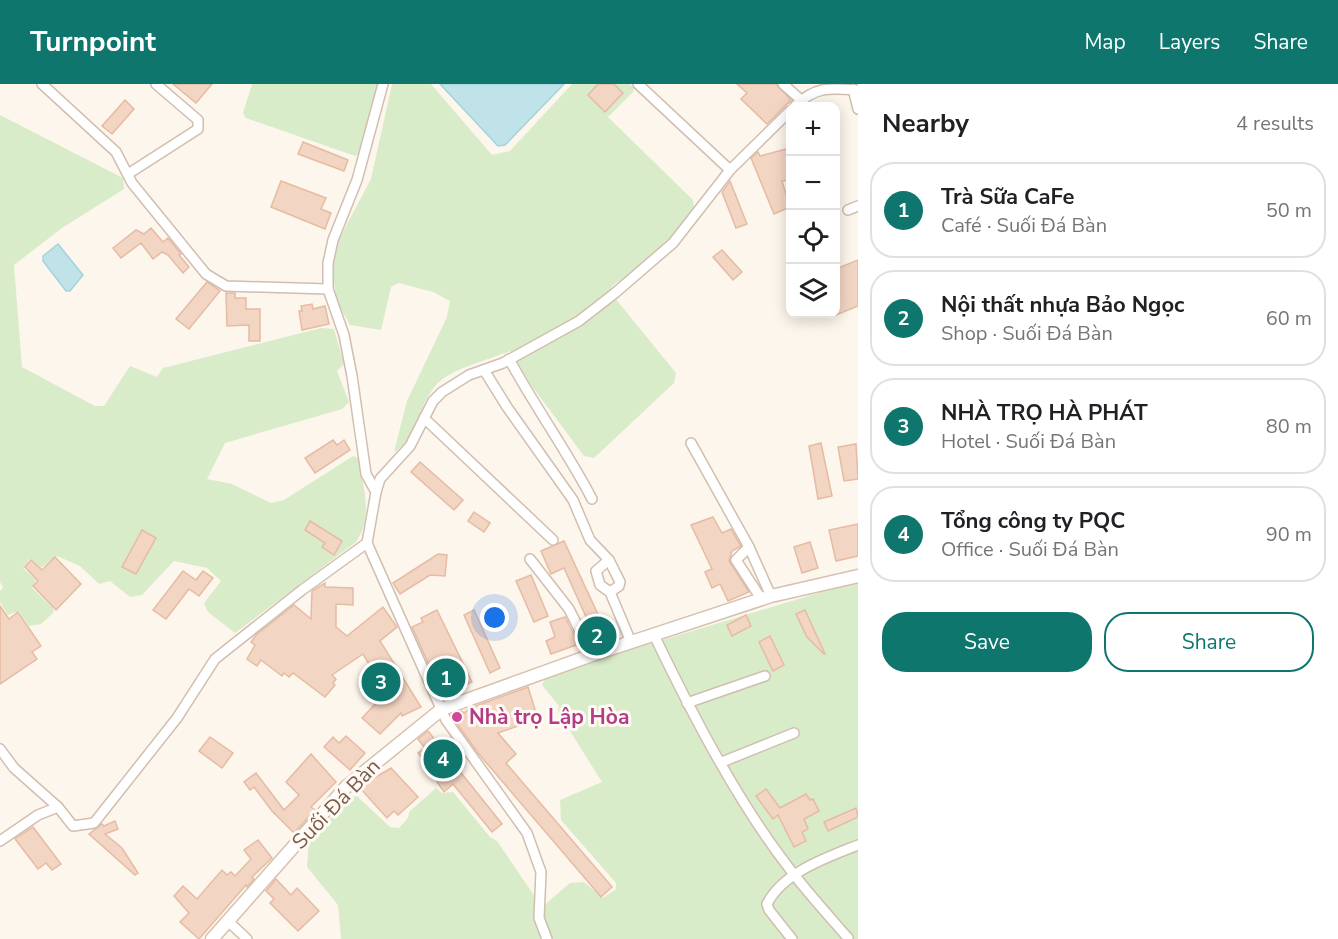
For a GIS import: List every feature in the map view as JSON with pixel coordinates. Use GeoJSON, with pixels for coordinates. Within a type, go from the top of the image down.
{"type":"FeatureCollection","features":[{"type":"Feature","properties":{"kind":"street"},"geometry":{"type":"LineString","coordinates":[[42,84],[116,152],[132,183],[206,274],[217,282],[226,286],[328,289]]}},
{"type":"Feature","properties":{"kind":"street"},"geometry":{"type":"LineString","coordinates":[[128,174],[198,129],[198,120],[156,84]]}},
{"type":"Feature","properties":{"kind":"street"},"geometry":{"type":"LineString","coordinates":[[376,492],[366,474],[344,335],[328,289],[328,263],[333,240],[357,180],[383,84]]}},
{"type":"Feature","properties":{"kind":"street"},"geometry":{"type":"LineString","coordinates":[[638,84],[730,170]]}},
{"type":"Feature","properties":{"kind":"street"},"geometry":{"type":"LineString","coordinates":[[783,84],[797,102]]}},
{"type":"Feature","properties":{"kind":"street"},"geometry":{"type":"LineString","coordinates":[[799,102],[812,92],[825,89],[856,90],[858,109]]}},
{"type":"Feature","properties":{"kind":"street"},"geometry":{"type":"LineString","coordinates":[[547,939],[539,918],[541,872],[527,833],[446,720],[367,543],[376,492],[380,479],[410,446],[441,392],[469,375],[509,359],[579,321],[646,269],[690,224],[730,170],[786,115]]}},
{"type":"Feature","properties":{"kind":"street"},"geometry":{"type":"LineString","coordinates":[[848,210],[858,206]]}},
{"type":"Feature","properties":{"kind":"street"},"geometry":{"type":"LineString","coordinates":[[509,359],[534,404],[568,452],[592,499]]}},
{"type":"Feature","properties":{"kind":"street"},"geometry":{"type":"LineString","coordinates":[[484,370],[507,407],[573,500],[590,540],[609,560],[620,582],[619,586],[610,592]]}},
{"type":"Feature","properties":{"kind":"street"},"geometry":{"type":"LineString","coordinates":[[424,418],[553,540]]}},
{"type":"Feature","properties":{"kind":"street"},"geometry":{"type":"LineString","coordinates":[[691,443],[749,547],[766,598]]}},
{"type":"Feature","properties":{"kind":"street"},"geometry":{"type":"LineString","coordinates":[[0,749],[14,768],[58,807],[73,826],[94,823],[177,718],[216,659],[302,590],[367,543]]}},
{"type":"Feature","properties":{"kind":"street"},"geometry":{"type":"LineString","coordinates":[[749,547],[736,560],[766,598]]}},
{"type":"Feature","properties":{"kind":"street"},"geometry":{"type":"LineString","coordinates":[[530,559],[569,609],[592,655]]}},
{"type":"Feature","properties":{"kind":"street"},"geometry":{"type":"LineString","coordinates":[[609,560],[596,571],[600,585],[610,592],[631,642]]}},
{"type":"Feature","properties":{"kind":"street","name":"Suối Đá Bàn"},"geometry":{"type":"LineString","coordinates":[[212,939],[347,786],[442,709],[592,655],[766,598],[858,576]]}},
{"type":"Feature","properties":{"kind":"street"},"geometry":{"type":"LineString","coordinates":[[654,635],[687,703],[757,822],[795,876],[848,938]]}},
{"type":"Feature","properties":{"kind":"street"},"geometry":{"type":"LineString","coordinates":[[687,703],[765,676]]}},
{"type":"Feature","properties":{"kind":"street"},"geometry":{"type":"LineString","coordinates":[[722,762],[794,733]]}},
{"type":"Feature","properties":{"kind":"street"},"geometry":{"type":"LineString","coordinates":[[0,841],[38,815],[58,807]]}},
{"type":"Feature","properties":{"kind":"street"},"geometry":{"type":"LineString","coordinates":[[792,939],[767,904],[771,896],[795,876],[818,862],[858,845]]}},
{"type":"Feature","properties":{"kind":"street"},"geometry":{"type":"LineString","coordinates":[[228,921],[247,939]]}},
{"type":"Feature","properties":{"kind":"green space"},"geometry":{"type":"Polygon","coordinates":[[[252,84],[379,84],[361,153],[355,156],[246,118],[243,113],[252,84]]]}},
{"type":"Feature","properties":{"kind":"green space"},"geometry":{"type":"Polygon","coordinates":[[[392,84],[431,84],[492,155],[510,151],[572,84],[630,84],[634,88],[633,92],[608,117],[693,200],[694,209],[655,256],[612,286],[610,292],[676,373],[674,383],[594,458],[584,456],[531,385],[510,351],[452,373],[438,383],[426,400],[408,438],[394,452],[407,401],[447,317],[450,301],[433,292],[399,283],[391,287],[381,330],[350,325],[337,302],[332,270],[337,243],[371,179],[392,84]]]}},
{"type":"Feature","properties":{"kind":"green space"},"geometry":{"type":"Polygon","coordinates":[[[0,115],[123,178],[124,189],[62,228],[14,265],[22,367],[95,406],[104,406],[130,366],[157,377],[163,368],[321,328],[334,329],[344,364],[337,371],[349,402],[342,409],[225,443],[207,479],[232,484],[271,503],[284,500],[353,456],[358,458],[366,501],[365,522],[356,542],[235,633],[208,612],[204,603],[221,581],[207,568],[174,561],[142,595],[130,597],[110,581],[99,584],[80,566],[57,556],[41,568],[30,559],[23,568],[36,580],[32,588],[53,608],[54,612],[41,624],[29,626],[19,611],[8,615],[0,602],[0,591],[3,587],[0,582],[0,115]]]}},
{"type":"Feature","properties":{"kind":"green space"},"geometry":{"type":"Polygon","coordinates":[[[851,583],[858,583],[858,939],[341,939],[338,905],[307,867],[309,841],[349,798],[357,796],[390,827],[399,828],[408,818],[409,812],[436,788],[442,793],[453,792],[490,837],[497,841],[542,907],[570,883],[584,882],[603,898],[616,889],[616,883],[561,820],[560,800],[602,782],[558,712],[559,706],[542,685],[547,675],[851,583]]]}},
{"type":"Feature","properties":{"kind":"water"},"geometry":{"type":"Polygon","coordinates":[[[440,84],[564,84],[505,145],[498,146],[440,84]]]}},
{"type":"Feature","properties":{"kind":"water"},"geometry":{"type":"Polygon","coordinates":[[[58,244],[83,275],[70,291],[66,291],[43,261],[43,256],[58,244]]]}},
{"type":"Feature","properties":{"kind":"building"},"geometry":{"type":"Polygon","coordinates":[[[173,84],[212,84],[196,103],[173,84]]]}},
{"type":"Feature","properties":{"kind":"building"},"geometry":{"type":"Polygon","coordinates":[[[598,84],[614,84],[623,93],[605,112],[588,95],[598,84]]]}},
{"type":"Feature","properties":{"kind":"building"},"geometry":{"type":"Polygon","coordinates":[[[737,84],[776,84],[791,100],[786,102],[786,105],[767,124],[741,99],[747,93],[737,84]]]}},
{"type":"Feature","properties":{"kind":"building"},"geometry":{"type":"Polygon","coordinates":[[[125,100],[134,109],[112,134],[102,126],[125,100]]]}},
{"type":"Feature","properties":{"kind":"building"},"geometry":{"type":"Polygon","coordinates":[[[303,142],[348,160],[344,171],[298,154],[303,142]]]}},
{"type":"Feature","properties":{"kind":"building"},"geometry":{"type":"Polygon","coordinates":[[[786,149],[786,180],[782,181],[786,194],[786,209],[774,214],[751,158],[758,152],[760,156],[786,149]]]}},
{"type":"Feature","properties":{"kind":"building"},"geometry":{"type":"Polygon","coordinates":[[[281,181],[326,198],[321,209],[331,213],[325,229],[271,207],[281,181]]]}},
{"type":"Feature","properties":{"kind":"building"},"geometry":{"type":"Polygon","coordinates":[[[730,181],[747,224],[736,228],[722,192],[730,181]]]}},
{"type":"Feature","properties":{"kind":"building"},"geometry":{"type":"Polygon","coordinates":[[[151,228],[163,242],[168,238],[181,254],[179,255],[189,267],[183,273],[168,255],[162,252],[153,259],[141,243],[121,258],[113,248],[136,230],[144,234],[151,228]]]}},
{"type":"Feature","properties":{"kind":"building"},"geometry":{"type":"Polygon","coordinates":[[[722,250],[742,272],[733,280],[713,257],[722,250]]]}},
{"type":"Feature","properties":{"kind":"building"},"geometry":{"type":"Polygon","coordinates":[[[858,260],[858,306],[840,313],[840,267],[858,260]]]}},
{"type":"Feature","properties":{"kind":"building"},"geometry":{"type":"Polygon","coordinates":[[[207,282],[220,291],[189,329],[176,319],[207,282]]]}},
{"type":"Feature","properties":{"kind":"building"},"geometry":{"type":"Polygon","coordinates":[[[226,293],[235,293],[235,298],[246,298],[246,309],[260,309],[260,341],[249,341],[249,325],[227,326],[226,293]]]}},
{"type":"Feature","properties":{"kind":"building"},"geometry":{"type":"Polygon","coordinates":[[[312,304],[313,309],[325,306],[329,324],[302,330],[299,311],[302,311],[301,306],[312,304]]]}},
{"type":"Feature","properties":{"kind":"building"},"geometry":{"type":"Polygon","coordinates":[[[333,440],[337,445],[344,440],[350,450],[315,473],[305,458],[333,440]]]}},
{"type":"Feature","properties":{"kind":"building"},"geometry":{"type":"Polygon","coordinates":[[[821,443],[832,496],[818,499],[809,446],[821,443]]]}},
{"type":"Feature","properties":{"kind":"building"},"geometry":{"type":"Polygon","coordinates":[[[856,444],[858,479],[844,481],[838,447],[856,444]]]}},
{"type":"Feature","properties":{"kind":"building"},"geometry":{"type":"Polygon","coordinates":[[[420,462],[463,500],[454,510],[411,472],[420,462]]]}},
{"type":"Feature","properties":{"kind":"building"},"geometry":{"type":"Polygon","coordinates":[[[474,512],[490,523],[484,532],[468,521],[474,512]]]}},
{"type":"Feature","properties":{"kind":"building"},"geometry":{"type":"Polygon","coordinates":[[[713,517],[722,533],[731,529],[741,546],[732,551],[729,561],[749,592],[728,601],[720,584],[712,588],[705,572],[712,569],[691,525],[713,517]]]}},
{"type":"Feature","properties":{"kind":"building"},"geometry":{"type":"Polygon","coordinates":[[[310,521],[342,541],[334,555],[322,547],[325,543],[305,530],[310,521]]]}},
{"type":"Feature","properties":{"kind":"building"},"geometry":{"type":"Polygon","coordinates":[[[858,524],[858,556],[836,561],[829,530],[858,524]]]}},
{"type":"Feature","properties":{"kind":"building"},"geometry":{"type":"Polygon","coordinates":[[[142,530],[156,538],[136,574],[122,567],[142,530]]]}},
{"type":"Feature","properties":{"kind":"building"},"geometry":{"type":"Polygon","coordinates":[[[564,541],[607,634],[596,639],[564,568],[551,574],[541,551],[564,541]]]}},
{"type":"Feature","properties":{"kind":"building"},"geometry":{"type":"Polygon","coordinates":[[[810,542],[818,568],[802,573],[794,547],[810,542]]]}},
{"type":"Feature","properties":{"kind":"building"},"geometry":{"type":"Polygon","coordinates":[[[438,554],[447,555],[445,576],[430,575],[400,594],[393,583],[438,554]]]}},
{"type":"Feature","properties":{"kind":"building"},"geometry":{"type":"Polygon","coordinates":[[[55,557],[81,584],[56,610],[33,586],[38,581],[25,567],[31,560],[42,570],[55,557]]]}},
{"type":"Feature","properties":{"kind":"building"},"geometry":{"type":"Polygon","coordinates":[[[183,571],[196,580],[203,571],[213,578],[199,596],[189,589],[166,619],[153,610],[183,571]]]}},
{"type":"Feature","properties":{"kind":"building"},"geometry":{"type":"Polygon","coordinates":[[[531,575],[548,616],[534,622],[516,581],[531,575]]]}},
{"type":"Feature","properties":{"kind":"building"},"geometry":{"type":"Polygon","coordinates":[[[325,583],[325,587],[353,588],[353,605],[336,604],[336,627],[347,636],[383,607],[397,627],[380,641],[421,707],[402,716],[401,713],[380,734],[362,718],[382,697],[370,677],[375,674],[363,654],[332,675],[336,679],[333,683],[335,685],[325,697],[293,673],[289,677],[284,673],[282,676],[261,660],[257,666],[247,659],[255,645],[251,642],[256,635],[294,605],[311,619],[312,591],[325,583]]]}},
{"type":"Feature","properties":{"kind":"building"},"geometry":{"type":"Polygon","coordinates":[[[0,606],[9,619],[18,612],[41,646],[32,652],[37,659],[0,684],[0,606]]]}},
{"type":"Feature","properties":{"kind":"building"},"geometry":{"type":"Polygon","coordinates":[[[437,610],[472,682],[443,696],[412,627],[423,622],[421,618],[437,610]]]}},
{"type":"Feature","properties":{"kind":"building"},"geometry":{"type":"Polygon","coordinates":[[[474,610],[500,668],[490,673],[464,615],[474,610]]]}},
{"type":"Feature","properties":{"kind":"building"},"geometry":{"type":"Polygon","coordinates":[[[805,610],[825,654],[807,637],[796,614],[805,610]]]}},
{"type":"Feature","properties":{"kind":"building"},"geometry":{"type":"Polygon","coordinates":[[[746,615],[751,626],[732,636],[727,625],[746,615]]]}},
{"type":"Feature","properties":{"kind":"building"},"geometry":{"type":"Polygon","coordinates":[[[565,617],[579,644],[551,654],[546,641],[555,637],[550,622],[565,617]]]}},
{"type":"Feature","properties":{"kind":"building"},"geometry":{"type":"Polygon","coordinates":[[[770,636],[784,665],[773,671],[759,642],[770,636]]]}},
{"type":"Feature","properties":{"kind":"building"},"geometry":{"type":"Polygon","coordinates":[[[528,687],[538,719],[498,733],[516,754],[506,763],[612,887],[601,897],[478,753],[451,715],[462,711],[464,713],[470,708],[528,687]]]}},
{"type":"Feature","properties":{"kind":"building"},"geometry":{"type":"Polygon","coordinates":[[[428,731],[440,746],[450,738],[459,750],[456,753],[460,759],[454,764],[502,824],[492,832],[453,784],[444,792],[437,782],[440,780],[418,753],[425,748],[418,739],[428,731]]]}},
{"type":"Feature","properties":{"kind":"building"},"geometry":{"type":"Polygon","coordinates":[[[346,736],[365,753],[350,770],[324,747],[333,737],[339,743],[346,736]]]}},
{"type":"Feature","properties":{"kind":"building"},"geometry":{"type":"Polygon","coordinates":[[[210,737],[233,753],[222,768],[199,751],[210,737]]]}},
{"type":"Feature","properties":{"kind":"building"},"geometry":{"type":"Polygon","coordinates":[[[311,754],[336,782],[311,807],[315,810],[294,833],[272,811],[254,787],[250,790],[244,782],[256,773],[284,810],[299,795],[286,782],[311,754]]]}},
{"type":"Feature","properties":{"kind":"building"},"geometry":{"type":"Polygon","coordinates":[[[391,768],[418,797],[398,815],[394,811],[387,818],[359,787],[391,768]]]}},
{"type":"Feature","properties":{"kind":"building"},"geometry":{"type":"Polygon","coordinates":[[[766,789],[780,808],[806,794],[810,800],[813,799],[819,811],[804,819],[808,829],[802,832],[806,841],[794,847],[778,815],[773,819],[756,796],[766,789]]]}},
{"type":"Feature","properties":{"kind":"building"},"geometry":{"type":"Polygon","coordinates":[[[856,808],[858,817],[828,831],[824,822],[856,808]]]}},
{"type":"Feature","properties":{"kind":"building"},"geometry":{"type":"Polygon","coordinates":[[[115,821],[118,829],[105,834],[122,848],[138,873],[135,875],[89,834],[102,824],[104,826],[115,821]]]}},
{"type":"Feature","properties":{"kind":"building"},"geometry":{"type":"Polygon","coordinates":[[[33,827],[61,864],[52,870],[46,863],[38,869],[15,839],[33,827]]]}},
{"type":"Feature","properties":{"kind":"building"},"geometry":{"type":"Polygon","coordinates":[[[258,840],[272,858],[252,877],[254,879],[247,887],[246,885],[199,939],[180,922],[189,913],[174,896],[183,886],[197,899],[222,870],[227,875],[231,872],[235,876],[251,859],[244,850],[258,840]]]}},
{"type":"Feature","properties":{"kind":"building"},"geometry":{"type":"Polygon","coordinates":[[[276,879],[291,895],[297,888],[319,911],[298,931],[270,903],[274,899],[266,891],[276,879]]]}},
{"type":"Feature","properties":{"kind":"place","name":"Nội thất nhựa Bảo Ngọc"},"geometry":{"type":"Point","coordinates":[597,636]}},
{"type":"Feature","properties":{"kind":"place","name":"Trà Sữa CaFe"},"geometry":{"type":"Point","coordinates":[446,678]}},
{"type":"Feature","properties":{"kind":"place","name":"NHÀ TRỌ HÀ PHÁT"},"geometry":{"type":"Point","coordinates":[381,682]}},
{"type":"Feature","properties":{"kind":"place","name":"Nhà trọ Lập Hòa"},"geometry":{"type":"Point","coordinates":[457,717]}},
{"type":"Feature","properties":{"kind":"place","name":"Tổng công ty PQC"},"geometry":{"type":"Point","coordinates":[443,759]}}]}
